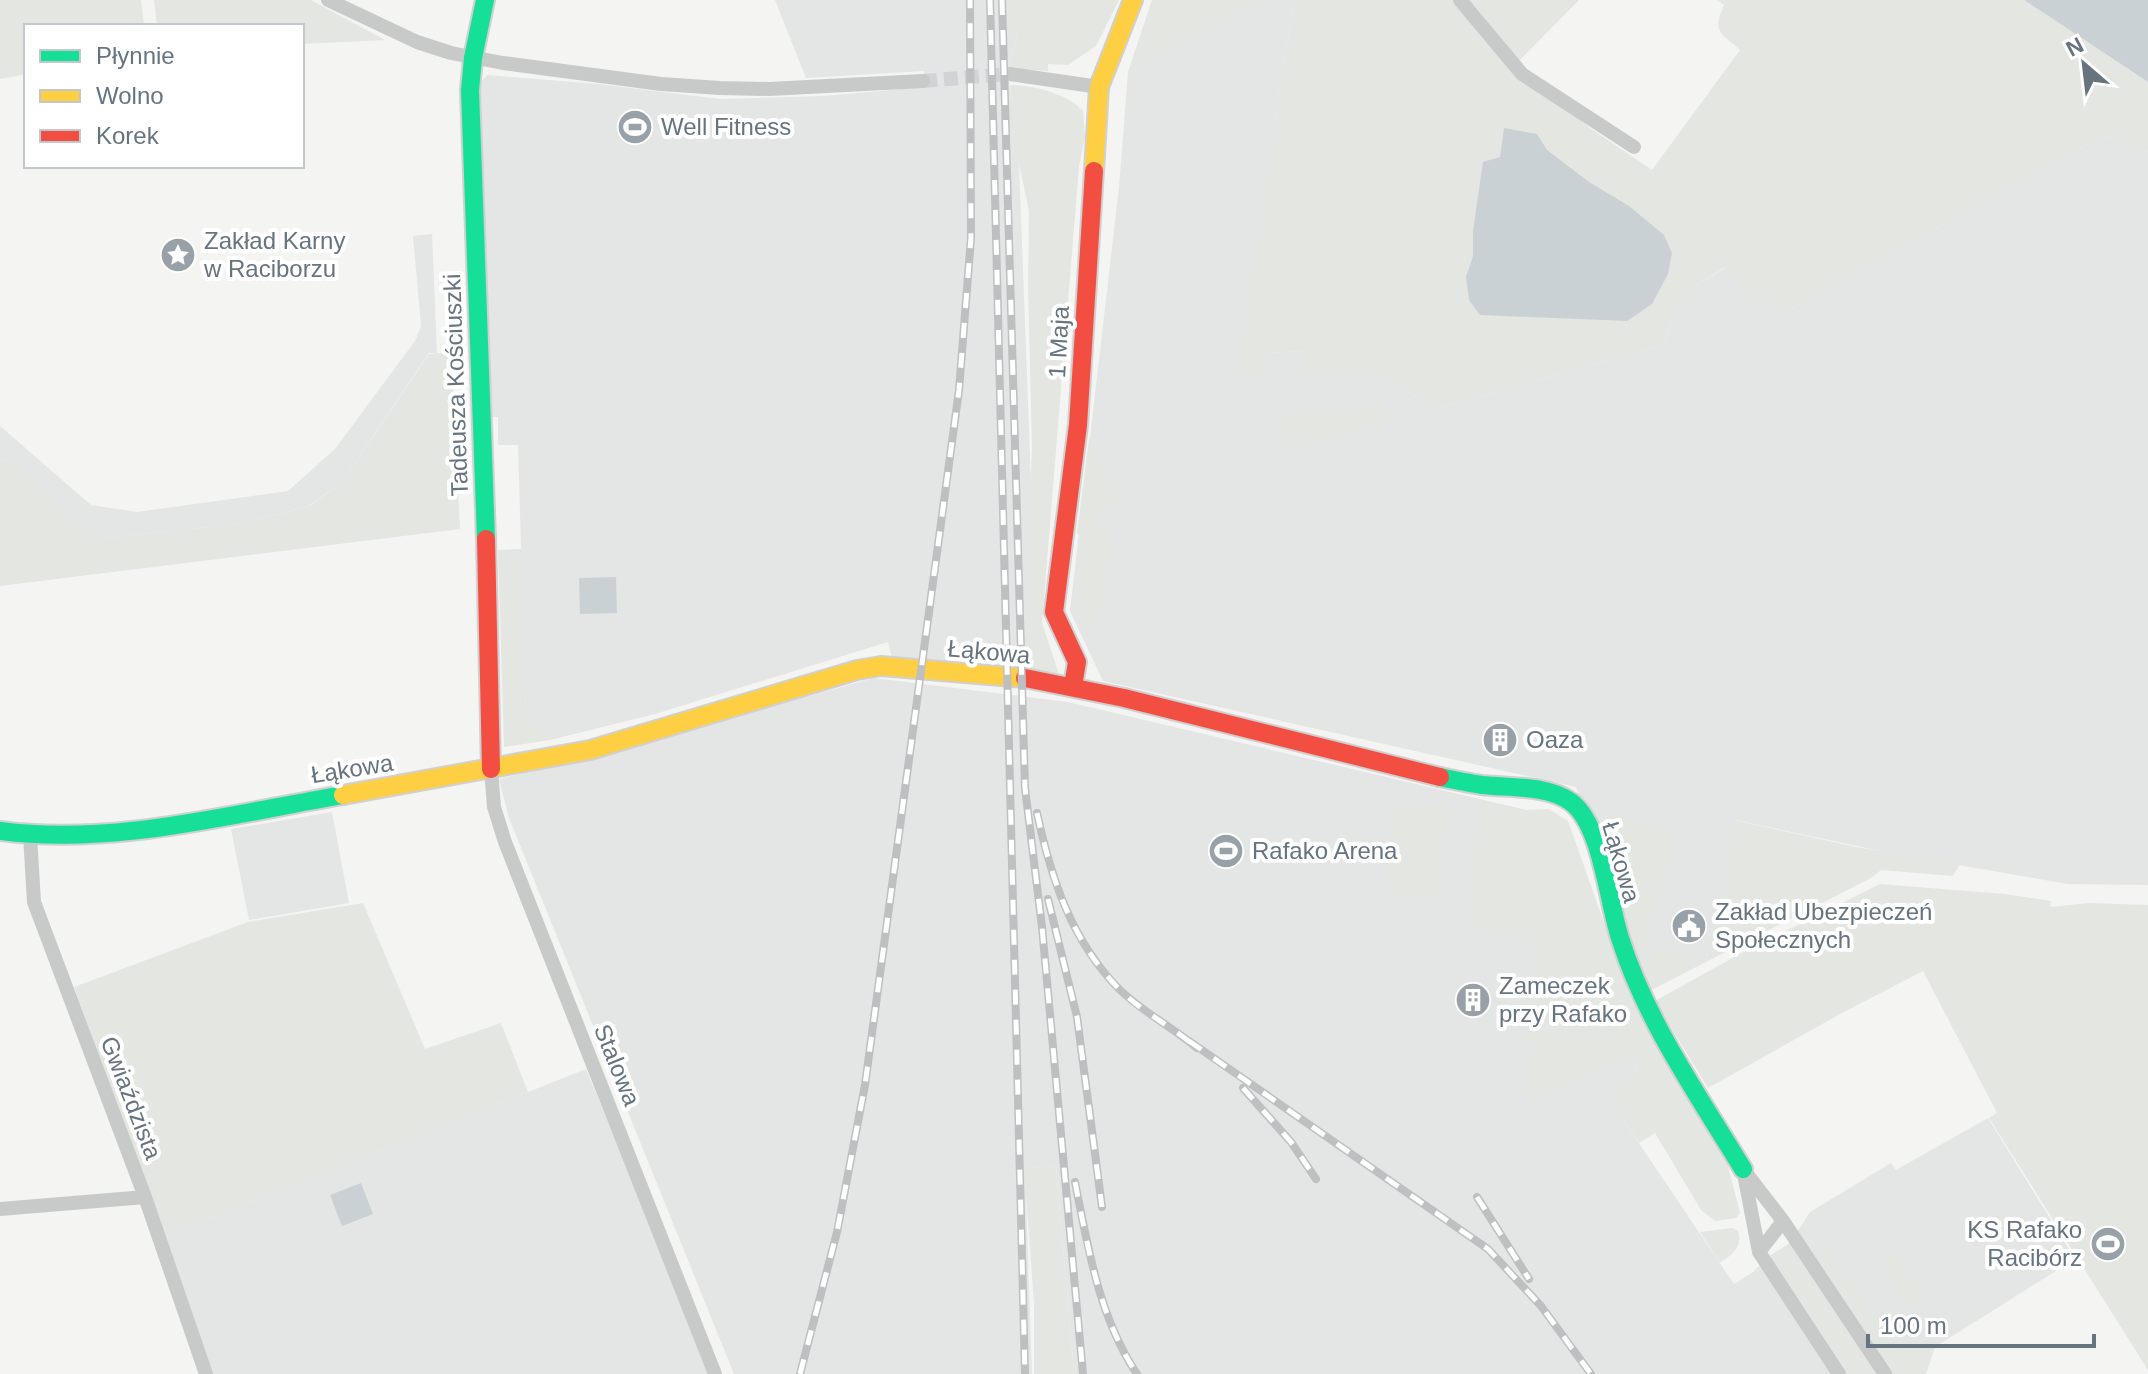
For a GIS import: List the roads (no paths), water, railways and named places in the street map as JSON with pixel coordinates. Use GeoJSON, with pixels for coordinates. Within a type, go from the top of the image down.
{"type":"FeatureCollection","features":[{"type":"Feature","properties":{"kind":"street"},"geometry":{"type":"LineString","coordinates":[[328,0],[417,42],[473,58],[661,84],[769,89],[923,81]]}},
{"type":"Feature","properties":{"kind":"street","name":"Tadeusza Kościuszki"},"geometry":{"type":"LineString","coordinates":[[485,0],[470,90],[491,769]]}},
{"type":"Feature","properties":{"kind":"street","name":"1 Maja"},"geometry":{"type":"LineString","coordinates":[[1073,686],[1077,662],[1054,612],[1078,425],[1099,87],[1133,0]]}},
{"type":"Feature","properties":{"kind":"street"},"geometry":{"type":"LineString","coordinates":[[1460,0],[1522,74],[1634,147]]}},
{"type":"Feature","properties":{"kind":"street"},"geometry":{"type":"LineString","coordinates":[[1010,74],[1099,87]]}},
{"type":"Feature","properties":{"kind":"street","name":"Łąkowa"},"geometry":{"type":"LineString","coordinates":[[0,831],[30,835],[129,832],[491,769],[590,750],[857,670],[881,666],[1073,686],[1474,784],[1556,795],[1572,802],[1584,818],[1634,980],[1667,1044],[1743,1169],[1783,1221],[1885,1374]]}},
{"type":"Feature","properties":{"kind":"street","name":"Stalowa"},"geometry":{"type":"LineString","coordinates":[[491,769],[494,807],[501,832],[715,1374]]}},
{"type":"Feature","properties":{"kind":"street","name":"Gwiaździsta"},"geometry":{"type":"LineString","coordinates":[[30,835],[34,902],[145,1197],[206,1374]]}},
{"type":"Feature","properties":{"kind":"street","name":"Łąkowa"},"geometry":{"type":"LineString","coordinates":[[1743,1169],[1759,1252],[1839,1374]]}},
{"type":"Feature","properties":{"kind":"street"},"geometry":{"type":"LineString","coordinates":[[0,1209],[145,1197]]}},
{"type":"Feature","properties":{"kind":"street"},"geometry":{"type":"LineString","coordinates":[[1754,1223],[1783,1221]]}},
{"type":"Feature","properties":{"kind":"street"},"geometry":{"type":"LineString","coordinates":[[1759,1252],[1783,1221]]}},
{"type":"Feature","properties":{"kind":"tunnel"},"geometry":{"type":"LineString","coordinates":[[923,81],[1010,74]]}},
{"type":"Feature","properties":{"kind":"railway"},"geometry":{"type":"LineString","coordinates":[[800,1374],[837,1232],[865,1085],[959,390],[971,238],[970,0]]}},
{"type":"Feature","properties":{"kind":"railway"},"geometry":{"type":"LineString","coordinates":[[990,0],[1025,1374]]}},
{"type":"Feature","properties":{"kind":"railway"},"geometry":{"type":"LineString","coordinates":[[1002,0],[1025,788],[1042,927],[1083,1374]]}},
{"type":"Feature","properties":{"kind":"railway"},"geometry":{"type":"LineString","coordinates":[[1037,813],[1056,884],[1088,950],[1119,989],[1197,1048]]}},
{"type":"Feature","properties":{"kind":"railway"},"geometry":{"type":"LineString","coordinates":[[1048,899],[1077,1017],[1102,1207]]}},
{"type":"Feature","properties":{"kind":"railway"},"geometry":{"type":"LineString","coordinates":[[1189,1041],[1488,1249],[1541,1306],[1591,1374]]}},
{"type":"Feature","properties":{"kind":"railway"},"geometry":{"type":"LineString","coordinates":[[1243,1088],[1291,1142],[1316,1179]]}},
{"type":"Feature","properties":{"kind":"railway"},"geometry":{"type":"LineString","coordinates":[[1075,1182],[1090,1257],[1104,1306],[1137,1374]]}},
{"type":"Feature","properties":{"kind":"railway"},"geometry":{"type":"LineString","coordinates":[[1477,1197],[1529,1279]]}},
{"type":"Feature","properties":{"kind":"place","name":"Well Fitness"},"geometry":{"type":"Point","coordinates":[635,127]}},
{"type":"Feature","properties":{"kind":"place","name":"Zakład Karny w Raciborzu"},"geometry":{"type":"Point","coordinates":[178,255]}},
{"type":"Feature","properties":{"kind":"place","name":"Oaza"},"geometry":{"type":"Point","coordinates":[1500,740]}},
{"type":"Feature","properties":{"kind":"place","name":"Rafako Arena"},"geometry":{"type":"Point","coordinates":[1226,851]}},
{"type":"Feature","properties":{"kind":"place","name":"Zakład Ubezpieczeń Społecznych"},"geometry":{"type":"Point","coordinates":[1689,926]}},
{"type":"Feature","properties":{"kind":"place","name":"Zameczek przy Rafako"},"geometry":{"type":"Point","coordinates":[1473,1000]}},
{"type":"Feature","properties":{"kind":"place","name":"KS Rafako Racibórz"},"geometry":{"type":"Point","coordinates":[2108,1244]}}]}
